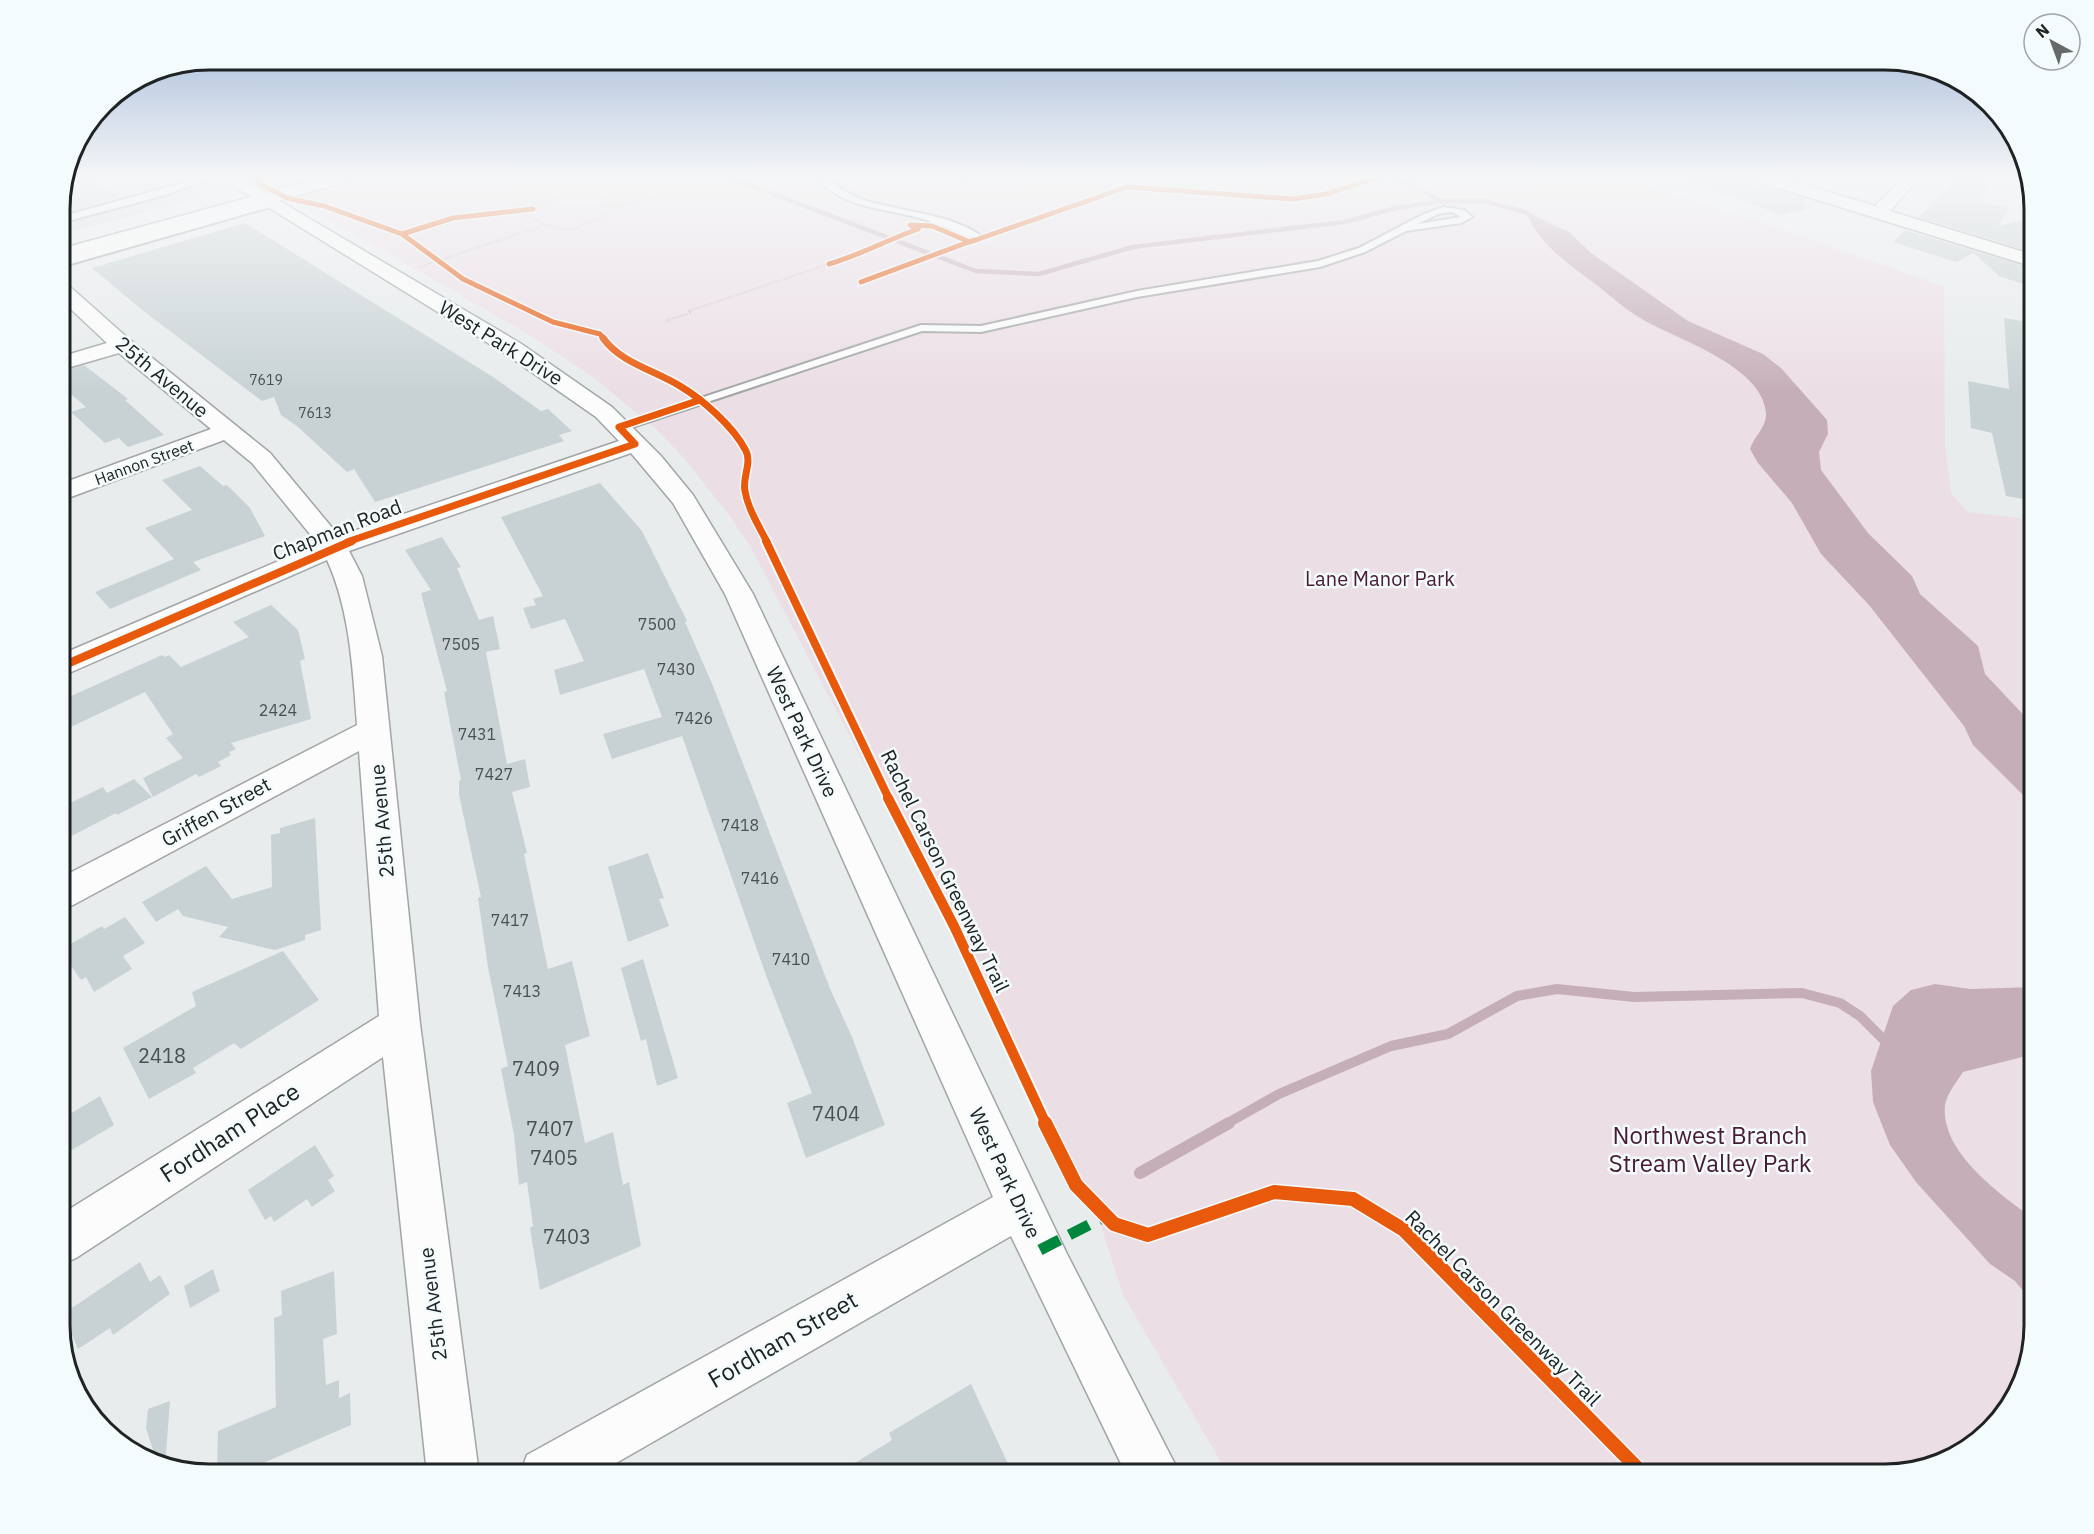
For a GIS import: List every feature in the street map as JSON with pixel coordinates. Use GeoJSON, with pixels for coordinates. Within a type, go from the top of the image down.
{"type":"FeatureCollection","features":[{"type":"Feature","properties":{"kind":"street","name":"West Park Drive"},"geometry":{"type":"LineString","coordinates":[[349,250],[512,348],[578,391],[627,435],[684,500],[739,594],[1020,1206],[1104,1379],[1149,1464]]}},
{"type":"Feature","properties":{"kind":"street"},"geometry":{"type":"LineString","coordinates":[[1997,250],[2024,258]]}},
{"type":"Feature","properties":{"kind":"street","name":"25th Avenue"},"geometry":{"type":"LineString","coordinates":[[71,298],[122,345],[261,458],[334,547],[348,576],[367,656],[400,1024],[452,1464]]}},
{"type":"Feature","properties":{"kind":"street"},"geometry":{"type":"LineString","coordinates":[[71,361],[122,345]]}},
{"type":"Feature","properties":{"kind":"street","name":"Hannon Street"},"geometry":{"type":"LineString","coordinates":[[71,489],[227,431]]}},
{"type":"Feature","properties":{"kind":"street","name":"Chapman Road"},"geometry":{"type":"LineString","coordinates":[[71,662],[334,547],[627,435]]}},
{"type":"Feature","properties":{"kind":"street","name":"Griffen Street"},"geometry":{"type":"LineString","coordinates":[[71,889],[290,772],[373,731]]}},
{"type":"Feature","properties":{"kind":"street","name":"Fordham Place"},"geometry":{"type":"LineString","coordinates":[[71,1235],[400,1024]]}},
{"type":"Feature","properties":{"kind":"street","name":"Fordham Street"},"geometry":{"type":"LineString","coordinates":[[564,1464],[1020,1206]]}},
{"type":"Feature","properties":{"kind":"lane"},"geometry":{"type":"LineString","coordinates":[[71,261],[108,250]]}},
{"type":"Feature","properties":{"kind":"lane"},"geometry":{"type":"LineString","coordinates":[[627,435],[921,328],[981,329],[1137,294],[1320,264],[1363,250]]}},
{"type":"Feature","properties":{"kind":"path"},"geometry":{"type":"LineString","coordinates":[[425,250],[444,267]]}},
{"type":"Feature","properties":{"kind":"path"},"geometry":{"type":"LineString","coordinates":[[392,276],[470,250]]}},
{"type":"Feature","properties":{"kind":"path"},"geometry":{"type":"LineString","coordinates":[[670,322],[667,321],[691,313],[689,311],[840,261]]}},
{"type":"Feature","properties":{"kind":"green space"},"geometry":{"type":"Polygon","coordinates":[[[381,250],[1840,250],[1944,287],[1945,444],[1951,493],[1968,512],[2024,519],[2024,1324],[2016,1369],[1995,1409],[1969,1435],[1946,1449],[1911,1461],[1884,1464],[1222,1464],[1123,1295],[1092,1198],[751,548],[729,515],[683,457],[657,430],[593,377],[533,337],[381,250]]]}},
{"type":"Feature","properties":{"kind":"shaded area"},"geometry":{"type":"Polygon","coordinates":[[[1553,250],[1587,250],[1688,321],[1763,354],[1781,368],[1827,420],[1828,434],[1819,452],[1821,470],[1868,533],[1912,576],[1920,594],[1978,646],[1985,674],[2024,715],[2024,796],[1973,745],[1964,726],[1869,605],[1821,554],[1792,503],[1758,463],[1750,449],[1764,423],[1766,413],[1761,396],[1750,381],[1716,356],[1657,327],[1625,308],[1553,250]]]}},
{"type":"Feature","properties":{"kind":"shaded area"},"geometry":{"type":"Polygon","coordinates":[[[1935,984],[1970,989],[2024,987],[2024,1057],[1963,1072],[1950,1092],[1945,1105],[1946,1122],[1952,1139],[1962,1155],[1990,1185],[2024,1212],[2024,1292],[2015,1281],[1990,1264],[1916,1182],[1890,1145],[1873,1102],[1871,1071],[1893,1006],[1911,990],[1935,984]]]}},
{"type":"Feature","properties":{"kind":"building"},"geometry":{"type":"Polygon","coordinates":[[[155,250],[288,250],[493,377],[541,411],[548,409],[572,431],[559,435],[564,441],[375,502],[354,469],[347,472],[298,427],[281,415],[274,397],[262,401],[141,309],[92,268],[155,250]]]}},
{"type":"Feature","properties":{"kind":"building"},"geometry":{"type":"Polygon","coordinates":[[[1917,250],[1970,250],[2024,266],[2024,285],[1999,276],[1974,253],[1956,262],[1917,250]]]}},
{"type":"Feature","properties":{"kind":"building"},"geometry":{"type":"Polygon","coordinates":[[[2004,318],[2024,321],[2024,499],[2006,496],[1992,433],[1971,428],[1968,381],[2009,389],[2004,318]]]}},
{"type":"Feature","properties":{"kind":"building"},"geometry":{"type":"Polygon","coordinates":[[[84,365],[128,399],[125,400],[164,435],[128,447],[119,438],[105,443],[71,412],[86,407],[71,394],[71,369],[84,365]]]}},
{"type":"Feature","properties":{"kind":"building"},"geometry":{"type":"Polygon","coordinates":[[[200,466],[223,486],[227,485],[250,508],[265,536],[193,562],[201,570],[110,609],[95,592],[174,559],[145,528],[192,510],[162,480],[200,466]]]}},
{"type":"Feature","properties":{"kind":"building"},"geometry":{"type":"Polygon","coordinates":[[[600,483],[642,531],[687,621],[685,622],[713,686],[885,1125],[806,1158],[787,1103],[812,1093],[767,978],[682,736],[612,759],[603,734],[662,717],[644,669],[560,695],[554,670],[584,661],[565,619],[531,629],[523,608],[536,605],[533,599],[543,596],[501,517],[600,483]]]}},
{"type":"Feature","properties":{"kind":"building"},"geometry":{"type":"Polygon","coordinates":[[[442,537],[461,567],[457,568],[479,620],[493,616],[500,649],[486,652],[507,764],[525,759],[530,787],[512,792],[527,853],[524,854],[548,969],[572,961],[590,1036],[565,1045],[585,1143],[613,1132],[623,1185],[629,1182],[641,1246],[540,1290],[530,1228],[533,1226],[527,1182],[519,1185],[514,1135],[501,1069],[508,1066],[488,967],[478,898],[481,897],[459,795],[459,781],[461,780],[444,692],[447,691],[421,593],[431,590],[405,550],[442,537]]]}},
{"type":"Feature","properties":{"kind":"building"},"geometry":{"type":"Polygon","coordinates":[[[271,605],[298,630],[305,659],[300,661],[311,719],[231,743],[236,749],[229,752],[231,755],[218,762],[221,766],[199,777],[196,774],[153,797],[143,778],[183,758],[166,738],[173,734],[145,692],[71,727],[71,696],[162,655],[165,657],[169,655],[181,667],[249,637],[233,622],[271,605]]]}},
{"type":"Feature","properties":{"kind":"building"},"geometry":{"type":"Polygon","coordinates":[[[134,779],[152,797],[71,836],[71,803],[103,787],[107,793],[134,779]]]}},
{"type":"Feature","properties":{"kind":"building"},"geometry":{"type":"Polygon","coordinates":[[[315,818],[321,930],[305,935],[305,940],[275,950],[219,937],[228,927],[183,916],[178,909],[156,922],[142,902],[206,866],[232,899],[272,887],[271,835],[280,833],[280,828],[315,818]]]}},
{"type":"Feature","properties":{"kind":"building"},"geometry":{"type":"Polygon","coordinates":[[[648,853],[664,898],[659,899],[669,926],[628,942],[608,867],[648,853]]]}},
{"type":"Feature","properties":{"kind":"building"},"geometry":{"type":"Polygon","coordinates":[[[125,917],[145,943],[123,956],[132,969],[94,992],[86,977],[81,980],[71,966],[71,944],[102,926],[104,929],[125,917]]]}},
{"type":"Feature","properties":{"kind":"building"},"geometry":{"type":"Polygon","coordinates":[[[283,951],[319,1000],[241,1049],[234,1043],[193,1068],[196,1073],[149,1099],[123,1048],[196,1006],[192,992],[283,951]]]}},
{"type":"Feature","properties":{"kind":"building"},"geometry":{"type":"Polygon","coordinates":[[[643,959],[678,1078],[657,1086],[646,1039],[641,1041],[621,968],[643,959]]]}},
{"type":"Feature","properties":{"kind":"building"},"geometry":{"type":"Polygon","coordinates":[[[100,1096],[114,1125],[71,1150],[71,1113],[100,1096]]]}},
{"type":"Feature","properties":{"kind":"building"},"geometry":{"type":"Polygon","coordinates":[[[315,1145],[334,1176],[328,1180],[335,1191],[312,1207],[307,1199],[274,1222],[271,1216],[265,1220],[248,1190],[315,1145]]]}},
{"type":"Feature","properties":{"kind":"building"},"geometry":{"type":"Polygon","coordinates":[[[140,1262],[150,1282],[160,1275],[170,1294],[113,1335],[110,1328],[78,1349],[71,1333],[71,1309],[140,1262]]]}},
{"type":"Feature","properties":{"kind":"building"},"geometry":{"type":"Polygon","coordinates":[[[213,1269],[220,1291],[190,1308],[184,1286],[213,1269]]]}},
{"type":"Feature","properties":{"kind":"building"},"geometry":{"type":"Polygon","coordinates":[[[334,1271],[337,1334],[323,1339],[326,1385],[339,1380],[339,1398],[350,1393],[351,1425],[261,1464],[217,1464],[218,1431],[276,1407],[274,1318],[282,1315],[281,1291],[334,1271]]]}},
{"type":"Feature","properties":{"kind":"building"},"geometry":{"type":"Polygon","coordinates":[[[971,1384],[1008,1464],[853,1464],[892,1440],[889,1433],[971,1384]]]}},
{"type":"Feature","properties":{"kind":"building"},"geometry":{"type":"Polygon","coordinates":[[[170,1401],[166,1456],[153,1452],[146,1428],[148,1409],[170,1401]]]}},
{"type":"Feature","properties":{"kind":"waterway"},"geometry":{"type":"LineString","coordinates":[[920,250],[976,271],[1039,274],[1124,250]]}},
{"type":"Feature","properties":{"kind":"waterway"},"geometry":{"type":"LineString","coordinates":[[1226,1124],[1279,1094],[1391,1046],[1448,1034],[1517,996],[1557,989],[1634,997],[1802,993],[1840,1003],[1860,1016],[1887,1043]]}},
{"type":"Feature","properties":{"kind":"waterway"},"geometry":{"type":"LineString","coordinates":[[1140,1173],[1229,1123]]}},
{"type":"Feature","properties":{"kind":"marked path"},"geometry":{"type":"LineString","coordinates":[[1040,1250],[1106,1216]]}},
{"type":"Feature","properties":{"kind":"cycle path","name":"Rachel Carson Greenway Trail"},"geometry":{"type":"LineString","coordinates":[[423,250],[463,279],[553,322],[600,334],[613,352],[681,386],[713,410],[746,451],[748,461],[744,476],[745,492],[753,513],[893,808],[954,926],[1037,1107],[1076,1185],[1114,1224],[1148,1235],[1274,1192],[1353,1199],[1404,1230],[1633,1464]]}},
{"type":"Feature","properties":{"kind":"cycle path"},"geometry":{"type":"LineString","coordinates":[[829,264],[862,254],[867,250]]}},
{"type":"Feature","properties":{"kind":"cycle path"},"geometry":{"type":"LineString","coordinates":[[861,282],[948,250]]}},
{"type":"Feature","properties":{"kind":"cycle path"},"geometry":{"type":"LineString","coordinates":[[71,662],[334,547],[635,444],[619,427],[700,400]]}},
{"type":"Feature","properties":{"kind":"park label","name":"Lane Manor Park"},"geometry":{"type":"Point","coordinates":[1380,579]}},
{"type":"Feature","properties":{"kind":"park label","name":"Northwest Branch Stream Valley Park"},"geometry":{"type":"Point","coordinates":[1710,1150]}}]}
